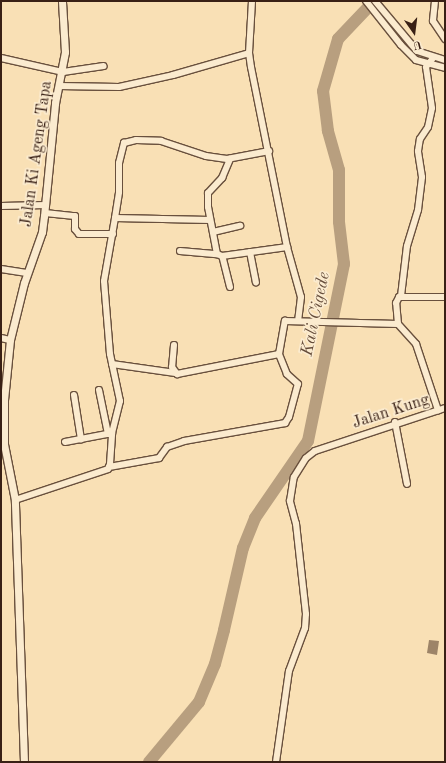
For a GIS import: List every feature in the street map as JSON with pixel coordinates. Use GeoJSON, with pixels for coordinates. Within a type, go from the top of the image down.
{"type":"FeatureCollection","features":[{"type":"Feature","properties":{"kind":"street","name":"Jalan Ki Ageng Tapa"},"geometry":{"type":"LineString","coordinates":[[24,762],[15,500],[4,444],[2,400],[10,340],[27,273],[42,232],[45,213],[51,136],[59,86],[63,72],[66,44],[62,1]]}},
{"type":"Feature","properties":{"kind":"street"},"geometry":{"type":"LineString","coordinates":[[252,1],[249,53],[287,247],[301,297],[298,321]]}},
{"type":"Feature","properties":{"kind":"street"},"geometry":{"type":"LineString","coordinates":[[366,1],[411,55],[428,64],[445,68]]}},
{"type":"Feature","properties":{"kind":"street"},"geometry":{"type":"LineString","coordinates":[[375,1],[417,51],[433,58],[445,60]]}},
{"type":"Feature","properties":{"kind":"street"},"geometry":{"type":"LineString","coordinates":[[435,1],[434,21],[445,39]]}},
{"type":"Feature","properties":{"kind":"street"},"geometry":{"type":"LineString","coordinates":[[59,86],[119,87],[173,75],[249,53]]}},
{"type":"Feature","properties":{"kind":"street"},"geometry":{"type":"LineString","coordinates":[[1,58],[63,72],[104,66]]}},
{"type":"Feature","properties":{"kind":"street"},"geometry":{"type":"LineString","coordinates":[[433,58],[428,64],[426,73],[432,108],[428,127],[420,139],[418,151],[422,176],[418,210],[407,246],[401,296],[396,303],[398,324],[416,344],[438,410]]}},
{"type":"Feature","properties":{"kind":"street"},"geometry":{"type":"LineString","coordinates":[[110,433],[120,401],[112,364],[104,281],[113,234],[119,163],[125,142],[161,141],[206,156],[230,159],[269,151]]}},
{"type":"Feature","properties":{"kind":"street"},"geometry":{"type":"LineString","coordinates":[[230,159],[222,178],[208,193],[210,220],[230,287]]}},
{"type":"Feature","properties":{"kind":"street"},"geometry":{"type":"LineString","coordinates":[[1,206],[46,205]]}},
{"type":"Feature","properties":{"kind":"street"},"geometry":{"type":"LineString","coordinates":[[45,213],[75,216],[75,229],[79,234],[113,234]]}},
{"type":"Feature","properties":{"kind":"street"},"geometry":{"type":"LineString","coordinates":[[115,218],[210,220]]}},
{"type":"Feature","properties":{"kind":"street"},"geometry":{"type":"LineString","coordinates":[[213,232],[240,226]]}},
{"type":"Feature","properties":{"kind":"street"},"geometry":{"type":"LineString","coordinates":[[180,251],[220,255],[287,247]]}},
{"type":"Feature","properties":{"kind":"street"},"geometry":{"type":"LineString","coordinates":[[250,252],[256,282]]}},
{"type":"Feature","properties":{"kind":"street"},"geometry":{"type":"LineString","coordinates":[[1,269],[27,273]]}},
{"type":"Feature","properties":{"kind":"street"},"geometry":{"type":"LineString","coordinates":[[401,296],[445,296]]}},
{"type":"Feature","properties":{"kind":"street"},"geometry":{"type":"LineString","coordinates":[[15,500],[109,467],[159,458],[167,447],[184,441],[285,423],[289,417],[298,384],[287,374],[279,354],[284,321],[341,324],[398,324]]}},
{"type":"Feature","properties":{"kind":"street"},"geometry":{"type":"LineString","coordinates":[[1,338],[10,340]]}},
{"type":"Feature","properties":{"kind":"street"},"geometry":{"type":"LineString","coordinates":[[174,345],[172,367],[175,373]]}},
{"type":"Feature","properties":{"kind":"street"},"geometry":{"type":"LineString","coordinates":[[112,364],[175,373],[279,354]]}},
{"type":"Feature","properties":{"kind":"street"},"geometry":{"type":"LineString","coordinates":[[100,390],[110,433],[109,467]]}},
{"type":"Feature","properties":{"kind":"street"},"geometry":{"type":"LineString","coordinates":[[74,396],[81,439]]}},
{"type":"Feature","properties":{"kind":"street","name":"Jalan Kung"},"geometry":{"type":"LineString","coordinates":[[276,762],[289,671],[304,628],[306,614],[296,524],[290,501],[291,486],[294,476],[311,455],[395,422],[445,408]]}},
{"type":"Feature","properties":{"kind":"street"},"geometry":{"type":"LineString","coordinates":[[395,422],[407,484]]}},
{"type":"Feature","properties":{"kind":"street"},"geometry":{"type":"LineString","coordinates":[[65,442],[110,433]]}},
{"type":"Feature","properties":{"kind":"building"},"geometry":{"type":"Polygon","coordinates":[[[429,640],[439,641],[437,655],[427,653],[429,640]]]}},
{"type":"Feature","properties":{"kind":"waterway","name":"Kali Cigede"},"geometry":{"type":"LineString","coordinates":[[149,762],[199,702],[215,664],[243,548],[255,518],[308,441],[344,264],[339,222],[339,170],[328,131],[323,91],[338,39],[374,1]]}}]}
